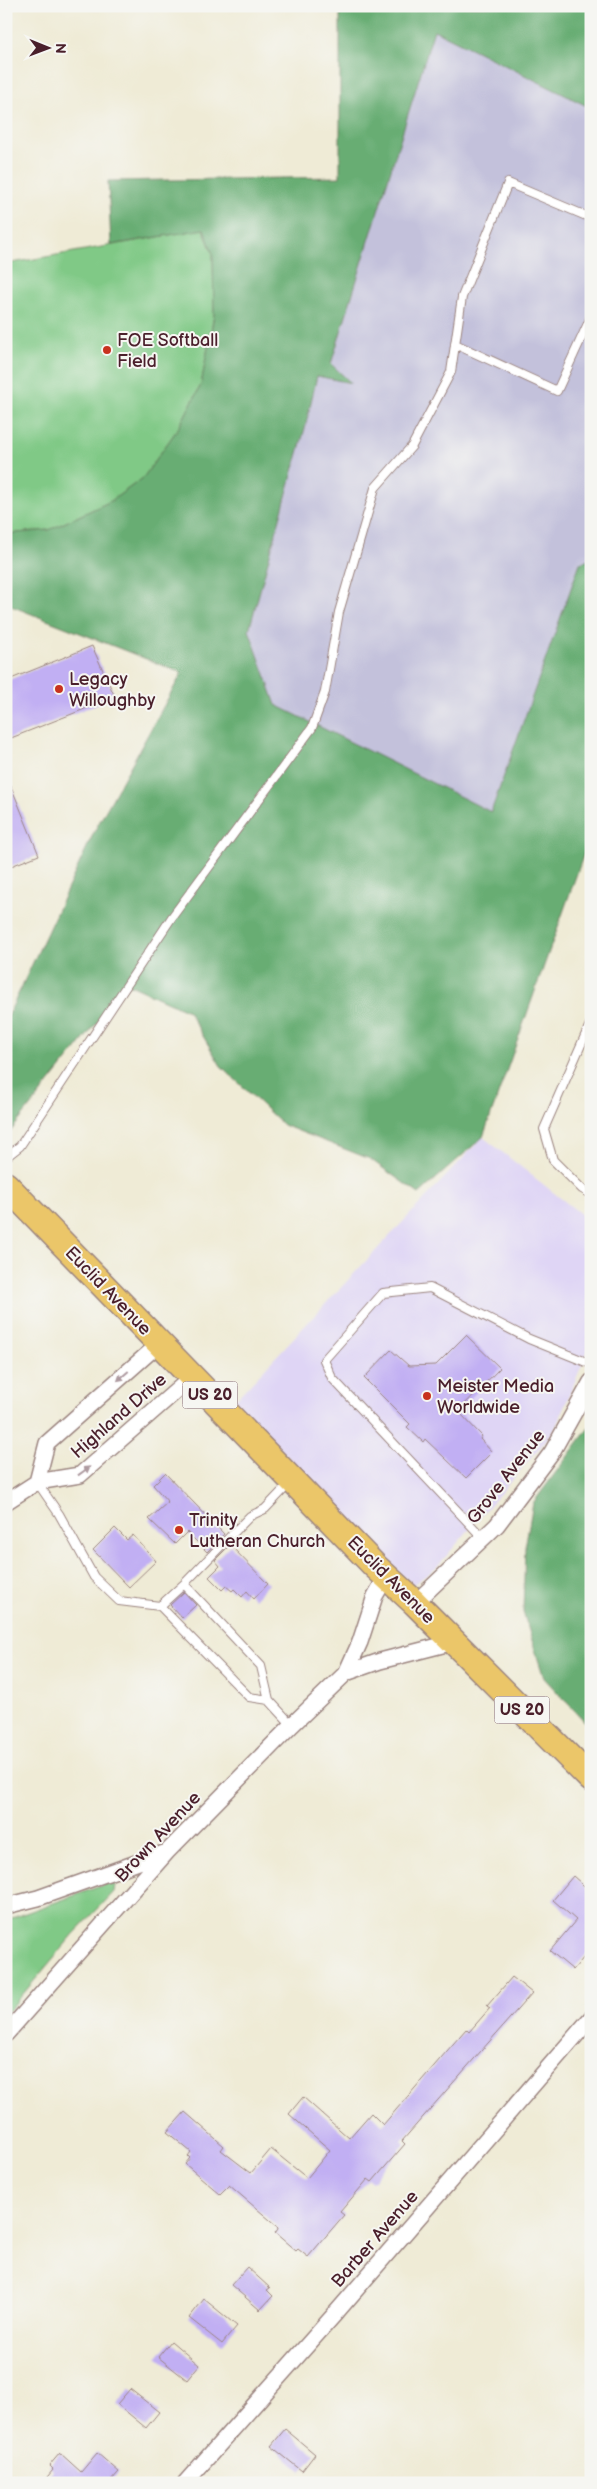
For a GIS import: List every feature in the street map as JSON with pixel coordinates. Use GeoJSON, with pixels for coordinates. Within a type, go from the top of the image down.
{"type":"FeatureCollection","features":[{"type":"Feature","properties":{"kind":"main road","name":"Euclid Avenue"},"geometry":{"type":"LineString","coordinates":[[6,1185],[386,1577],[415,1603],[591,1779]]}},
{"type":"Feature","properties":{"kind":"street","name":"Highland Drive"},"geometry":{"type":"LineString","coordinates":[[37,1482],[47,1443],[160,1343]]}},
{"type":"Feature","properties":{"kind":"street","name":"Highland Drive"},"geometry":{"type":"LineString","coordinates":[[6,1502],[37,1482],[80,1475],[192,1377]]}},
{"type":"Feature","properties":{"kind":"street","name":"Grove Avenue"},"geometry":{"type":"LineString","coordinates":[[415,1603],[497,1525],[552,1452],[591,1382]]}},
{"type":"Feature","properties":{"kind":"street","name":"Brown Avenue"},"geometry":{"type":"LineString","coordinates":[[6,2034],[168,1852],[292,1725],[346,1673],[360,1642],[375,1596],[386,1577]]}},
{"type":"Feature","properties":{"kind":"street","name":"Brown Avenue"},"geometry":{"type":"LineString","coordinates":[[346,1673],[380,1661],[454,1642]]}},
{"type":"Feature","properties":{"kind":"street"},"geometry":{"type":"LineString","coordinates":[[6,1906],[47,1895],[168,1852]]}},
{"type":"Feature","properties":{"kind":"street","name":"Barber Avenue"},"geometry":{"type":"LineString","coordinates":[[184,2483],[334,2315],[591,2018]]}},
{"type":"Feature","properties":{"kind":"lane"},"geometry":{"type":"LineString","coordinates":[[6,1157],[20,1146],[172,917],[312,728],[325,692],[340,612],[375,488],[412,446],[451,372],[462,297],[508,183],[591,218]]}},
{"type":"Feature","properties":{"kind":"lane"},"geometry":{"type":"LineString","coordinates":[[455,344],[557,391],[591,317]]}},
{"type":"Feature","properties":{"kind":"lane"},"geometry":{"type":"LineString","coordinates":[[591,1022],[544,1130],[553,1160],[582,1189],[591,1194]]}},
{"type":"Feature","properties":{"kind":"lane"},"geometry":{"type":"LineString","coordinates":[[483,1538],[332,1378],[324,1360],[383,1294],[430,1288],[529,1339],[591,1364]]}},
{"type":"Feature","properties":{"kind":"lane"},"geometry":{"type":"LineString","coordinates":[[160,1606],[250,1516],[265,1509],[293,1480]]}},
{"type":"Feature","properties":{"kind":"lane"},"geometry":{"type":"LineString","coordinates":[[37,1482],[68,1529],[94,1577],[119,1601],[160,1606],[250,1697],[269,1700]]}},
{"type":"Feature","properties":{"kind":"lane"},"geometry":{"type":"LineString","coordinates":[[184,1584],[261,1666],[269,1700],[292,1725]]}},
{"type":"Feature","properties":{"kind":"shaded area"},"geometry":{"type":"Polygon","coordinates":[[[434,29],[591,108],[591,559],[580,563],[491,813],[276,705],[249,630],[305,428],[317,375],[350,383],[331,365],[434,29]]]}},
{"type":"Feature","properties":{"kind":"shaded area"},"geometry":{"type":"Polygon","coordinates":[[[483,1137],[591,1222],[591,1343],[554,1431],[435,1569],[412,1585],[234,1401],[483,1137]]]}},
{"type":"Feature","properties":{"kind":"green space"},"geometry":{"type":"Polygon","coordinates":[[[340,6],[591,6],[591,108],[434,30],[331,364],[351,383],[317,376],[305,428],[249,630],[276,705],[491,812],[580,563],[591,559],[591,834],[483,1137],[419,1194],[370,1159],[283,1125],[221,1066],[188,1011],[128,984],[6,1137],[6,1020],[95,830],[182,673],[6,604],[6,534],[49,530],[111,501],[143,478],[179,427],[201,385],[214,315],[213,254],[204,229],[111,245],[108,181],[340,177],[340,6]]]}},
{"type":"Feature","properties":{"kind":"green space","name":"FOE Softball Field"},"geometry":{"type":"Polygon","coordinates":[[[203,229],[213,254],[214,315],[201,385],[179,427],[143,478],[111,501],[49,530],[6,534],[6,264],[203,229]]]}},
{"type":"Feature","properties":{"kind":"green space"},"geometry":{"type":"Polygon","coordinates":[[[591,1425],[591,1728],[544,1678],[523,1612],[525,1547],[533,1503],[591,1425]]]}},
{"type":"Feature","properties":{"kind":"green space"},"geometry":{"type":"Polygon","coordinates":[[[109,1883],[115,1885],[114,1892],[73,1935],[6,2014],[6,1920],[109,1883]]]}},
{"type":"Feature","properties":{"kind":"building","name":"Legacy Willoughby"},"geometry":{"type":"Polygon","coordinates":[[[92,646],[115,697],[6,740],[6,681],[92,646]]]}},
{"type":"Feature","properties":{"kind":"building"},"geometry":{"type":"Polygon","coordinates":[[[6,774],[39,855],[6,868],[6,774]]]}},
{"type":"Feature","properties":{"kind":"building","name":"Meister Media Worldwide"},"geometry":{"type":"Polygon","coordinates":[[[466,1335],[500,1368],[458,1411],[482,1436],[480,1439],[492,1452],[466,1478],[425,1439],[423,1442],[407,1427],[410,1424],[364,1378],[391,1350],[409,1366],[436,1365],[466,1335]]]}},
{"type":"Feature","properties":{"kind":"building"},"geometry":{"type":"Polygon","coordinates":[[[165,1473],[224,1534],[207,1552],[187,1532],[175,1544],[149,1519],[168,1502],[153,1485],[165,1473]]]}},
{"type":"Feature","properties":{"kind":"building"},"geometry":{"type":"Polygon","coordinates":[[[115,1528],[127,1540],[133,1535],[156,1561],[129,1587],[93,1550],[115,1528]]]}},
{"type":"Feature","properties":{"kind":"building"},"geometry":{"type":"Polygon","coordinates":[[[230,1545],[268,1584],[254,1599],[247,1591],[242,1597],[234,1589],[232,1591],[226,1586],[222,1590],[209,1577],[220,1566],[215,1560],[230,1545]]]}},
{"type":"Feature","properties":{"kind":"building"},"geometry":{"type":"Polygon","coordinates":[[[184,1592],[196,1605],[182,1618],[170,1605],[184,1592]]]}},
{"type":"Feature","properties":{"kind":"building"},"geometry":{"type":"Polygon","coordinates":[[[573,1876],[591,1892],[591,1949],[573,1970],[550,1951],[576,1920],[553,1900],[573,1876]]]}},
{"type":"Feature","properties":{"kind":"building"},"geometry":{"type":"Polygon","coordinates":[[[512,1977],[532,1993],[402,2141],[405,2144],[372,2182],[368,2179],[340,2212],[344,2215],[308,2257],[298,2249],[296,2251],[275,2233],[278,2229],[277,2226],[229,2185],[220,2194],[185,2164],[190,2158],[188,2156],[191,2152],[167,2132],[185,2112],[224,2146],[221,2150],[251,2173],[271,2149],[307,2178],[330,2150],[289,2114],[303,2097],[349,2138],[371,2113],[383,2125],[466,2029],[469,2032],[490,2008],[487,2006],[512,1977]]]}},
{"type":"Feature","properties":{"kind":"building"},"geometry":{"type":"Polygon","coordinates":[[[247,2267],[270,2288],[267,2290],[273,2296],[260,2310],[231,2285],[247,2267]]]}},
{"type":"Feature","properties":{"kind":"building"},"geometry":{"type":"Polygon","coordinates":[[[204,2299],[237,2326],[222,2344],[189,2318],[204,2299]]]}},
{"type":"Feature","properties":{"kind":"building"},"geometry":{"type":"Polygon","coordinates":[[[171,2341],[199,2365],[187,2380],[158,2357],[171,2341]]]}},
{"type":"Feature","properties":{"kind":"building"},"geometry":{"type":"Polygon","coordinates":[[[130,2389],[159,2412],[146,2428],[117,2404],[130,2389]]]}},
{"type":"Feature","properties":{"kind":"building"},"geometry":{"type":"Polygon","coordinates":[[[285,2429],[315,2454],[302,2471],[271,2446],[285,2429]]]}},
{"type":"Feature","properties":{"kind":"building"},"geometry":{"type":"Polygon","coordinates":[[[60,2453],[81,2472],[97,2453],[119,2472],[109,2483],[42,2483],[53,2470],[49,2466],[60,2453]]]}},
{"type":"Feature","properties":{"kind":"place","name":"FOE Softball Field"},"geometry":{"type":"Point","coordinates":[107,350]}},
{"type":"Feature","properties":{"kind":"place","name":"Legacy Willoughby"},"geometry":{"type":"Point","coordinates":[59,689]}},
{"type":"Feature","properties":{"kind":"place","name":"Meister Media Worldwide"},"geometry":{"type":"Point","coordinates":[427,1396]}},
{"type":"Feature","properties":{"kind":"place","name":"Trinity Lutheran Church"},"geometry":{"type":"Point","coordinates":[179,1530]}}]}
